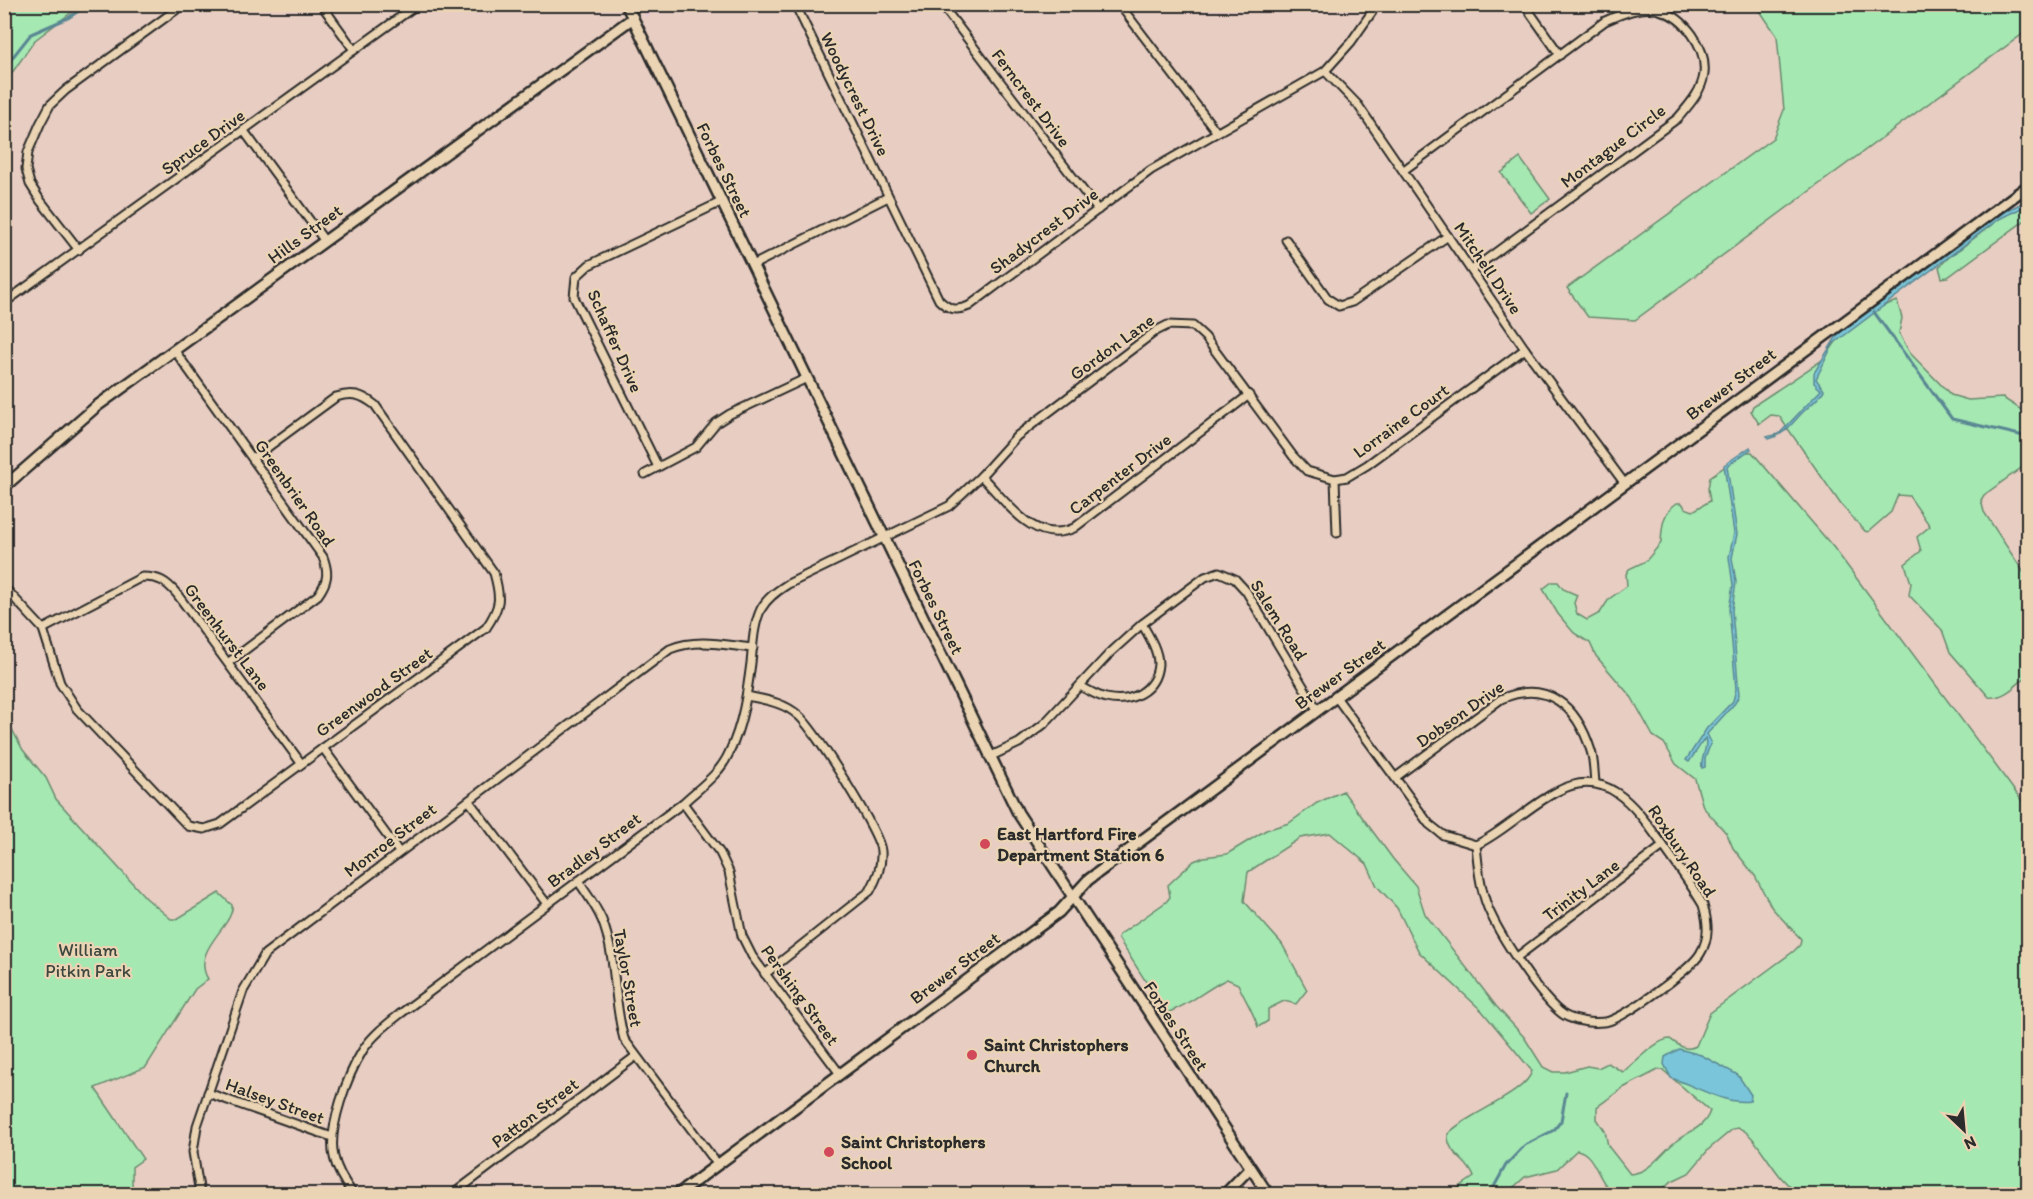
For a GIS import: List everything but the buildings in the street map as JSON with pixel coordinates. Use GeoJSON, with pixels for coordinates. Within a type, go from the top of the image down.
{"type":"FeatureCollection","features":[{"type":"Feature","properties":{"kind":"main road","name":"Forbes Street"},"geometry":{"type":"LineString","coordinates":[[626,4],[1023,823],[1268,1194]]}},
{"type":"Feature","properties":{"kind":"main road","name":"Hills Street"},"geometry":{"type":"LineString","coordinates":[[4,487],[97,406],[633,18]]}},
{"type":"Feature","properties":{"kind":"main road","name":"Brewer Street"},"geometry":{"type":"LineString","coordinates":[[678,1194],[1059,912],[1088,879],[2028,186]]}},
{"type":"Feature","properties":{"kind":"main road"},"geometry":{"type":"LineString","coordinates":[[1225,1194],[1250,1168]]}},
{"type":"Feature","properties":{"kind":"street"},"geometry":{"type":"LineString","coordinates":[[79,250],[30,184],[26,170],[28,152],[50,105],[66,90],[184,4]]}},
{"type":"Feature","properties":{"kind":"street"},"geometry":{"type":"LineString","coordinates":[[321,4],[354,50]]}},
{"type":"Feature","properties":{"kind":"street","name":"Spruce Drive"},"geometry":{"type":"LineString","coordinates":[[4,303],[418,4]]}},
{"type":"Feature","properties":{"kind":"street","name":"Woodycrest Drive"},"geometry":{"type":"LineString","coordinates":[[795,4],[888,197]]}},
{"type":"Feature","properties":{"kind":"street","name":"Ferncrest Drive"},"geometry":{"type":"LineString","coordinates":[[941,4],[1098,210]]}},
{"type":"Feature","properties":{"kind":"street"},"geometry":{"type":"LineString","coordinates":[[1119,4],[1216,131]]}},
{"type":"Feature","properties":{"kind":"street","name":"Shadycrest Drive"},"geometry":{"type":"LineString","coordinates":[[888,197],[939,300],[948,308],[959,310],[969,306],[1151,170],[1325,70],[1351,42],[1372,12],[1374,4]]}},
{"type":"Feature","properties":{"kind":"street"},"geometry":{"type":"LineString","coordinates":[[1524,4],[1560,55]]}},
{"type":"Feature","properties":{"kind":"street","name":"Montague Circle"},"geometry":{"type":"LineString","coordinates":[[1404,170],[1605,21],[1629,10],[1659,9],[1683,23],[1698,42],[1704,74],[1696,97],[1678,118],[1472,270]]}},
{"type":"Feature","properties":{"kind":"street","name":"Mitchell Drive"},"geometry":{"type":"LineString","coordinates":[[1325,70],[1358,105],[1525,349],[1625,484]]}},
{"type":"Feature","properties":{"kind":"street"},"geometry":{"type":"LineString","coordinates":[[244,131],[324,240]]}},
{"type":"Feature","properties":{"kind":"street"},"geometry":{"type":"LineString","coordinates":[[753,265],[888,197]]}},
{"type":"Feature","properties":{"kind":"street","name":"Schaffer Drive"},"geometry":{"type":"LineString","coordinates":[[658,467],[574,297],[576,277],[589,265],[721,202]]}},
{"type":"Feature","properties":{"kind":"street"},"geometry":{"type":"LineString","coordinates":[[1286,240],[1328,299],[1339,306],[1352,302],[1448,236]]}},
{"type":"Feature","properties":{"kind":"street","name":"Gordon Lane"},"geometry":{"type":"LineString","coordinates":[[884,538],[949,506],[981,476],[1017,436],[1156,331],[1168,325],[1193,326],[1205,337],[1293,456],[1307,471],[1335,479]]}},
{"type":"Feature","properties":{"kind":"street","name":"Lorraine Court"},"geometry":{"type":"LineString","coordinates":[[1335,479],[1347,477],[1367,465],[1525,349]]}},
{"type":"Feature","properties":{"kind":"street","name":"Greenbrier Road"},"geometry":{"type":"LineString","coordinates":[[175,351],[323,557],[327,569],[327,582],[318,595],[229,662]]}},
{"type":"Feature","properties":{"kind":"street"},"geometry":{"type":"LineString","coordinates":[[645,474],[696,447],[716,423],[730,414],[807,378]]}},
{"type":"Feature","properties":{"kind":"street","name":"Greenwood Street"},"geometry":{"type":"LineString","coordinates":[[4,587],[43,629],[60,683],[77,710],[188,826],[204,829],[220,824],[486,628],[498,611],[500,593],[494,573],[375,405],[364,396],[350,393],[336,397],[253,459]]}},
{"type":"Feature","properties":{"kind":"street","name":"Carpenter Drive"},"geometry":{"type":"LineString","coordinates":[[981,476],[1029,524],[1044,533],[1061,534],[1074,528],[1249,395]]}},
{"type":"Feature","properties":{"kind":"street"},"geometry":{"type":"LineString","coordinates":[[1335,479],[1337,533]]}},
{"type":"Feature","properties":{"kind":"street","name":"Bradley Street"},"geometry":{"type":"LineString","coordinates":[[353,1194],[340,1175],[333,1156],[332,1137],[352,1072],[364,1049],[380,1030],[683,803],[713,776],[728,755],[739,730],[747,696],[754,629],[762,609],[772,594],[884,538]]}},
{"type":"Feature","properties":{"kind":"street","name":"Salem Road"},"geometry":{"type":"LineString","coordinates":[[990,757],[1019,743],[1044,724],[1110,653],[1142,624],[1205,577],[1219,572],[1235,579],[1246,591],[1318,711]]}},
{"type":"Feature","properties":{"kind":"street","name":"Greenhurst Lane"},"geometry":{"type":"LineString","coordinates":[[43,629],[142,577],[156,577],[167,583],[177,594],[301,763]]}},
{"type":"Feature","properties":{"kind":"street"},"geometry":{"type":"LineString","coordinates":[[1080,686],[1105,698],[1124,700],[1141,694],[1154,679],[1158,662],[1153,643],[1142,624]]}},
{"type":"Feature","properties":{"kind":"street","name":"Monroe Street"},"geometry":{"type":"LineString","coordinates":[[200,1194],[193,1152],[197,1126],[243,991],[265,954],[670,649],[684,643],[699,642],[753,648]]}},
{"type":"Feature","properties":{"kind":"street","name":"Dobson Drive"},"geometry":{"type":"LineString","coordinates":[[1396,777],[1501,699],[1518,692],[1536,691],[1561,704],[1581,728],[1592,752],[1594,783]]}},
{"type":"Feature","properties":{"kind":"street"},"geometry":{"type":"LineString","coordinates":[[747,696],[780,703],[798,715],[812,731],[873,829],[882,850],[880,871],[870,891],[765,974]]}},
{"type":"Feature","properties":{"kind":"street"},"geometry":{"type":"LineString","coordinates":[[1336,697],[1430,824],[1443,836],[1476,845],[1495,836],[1558,790],[1578,784],[1594,783]]}},
{"type":"Feature","properties":{"kind":"street"},"geometry":{"type":"LineString","coordinates":[[323,748],[399,852]]}},
{"type":"Feature","properties":{"kind":"street","name":"Roxbury Road"},"geometry":{"type":"LineString","coordinates":[[1476,845],[1479,875],[1488,908],[1517,957],[1549,1001],[1565,1016],[1584,1022],[1607,1022],[1623,1015],[1688,967],[1700,954],[1707,938],[1707,921],[1703,905],[1694,889],[1627,800],[1612,790],[1594,783]]}},
{"type":"Feature","properties":{"kind":"street"},"geometry":{"type":"LineString","coordinates":[[469,801],[547,904]]}},
{"type":"Feature","properties":{"kind":"street","name":"Pershing Street"},"geometry":{"type":"LineString","coordinates":[[683,803],[720,853],[734,891],[741,936],[765,974],[840,1074]]}},
{"type":"Feature","properties":{"kind":"street","name":"Trinity Lane"},"geometry":{"type":"LineString","coordinates":[[1517,957],[1663,846]]}},
{"type":"Feature","properties":{"kind":"street","name":"Taylor Street"},"geometry":{"type":"LineString","coordinates":[[578,881],[595,905],[603,922],[610,949],[618,1017],[624,1039],[718,1165]]}},
{"type":"Feature","properties":{"kind":"street","name":"Patton Street"},"geometry":{"type":"LineString","coordinates":[[453,1194],[636,1056]]}},
{"type":"Feature","properties":{"kind":"street","name":"Halsey Street"},"geometry":{"type":"LineString","coordinates":[[208,1093],[332,1137]]}},
{"type":"Feature","properties":{"kind":"shaded area"},"geometry":{"type":"Polygon","coordinates":[[[639,5],[664,5],[646,18],[639,5]]]}},
{"type":"Feature","properties":{"kind":"green space"},"geometry":{"type":"Polygon","coordinates":[[[4,5],[81,5],[35,40],[5,83],[4,5]]]}},
{"type":"Feature","properties":{"kind":"green space"},"geometry":{"type":"Polygon","coordinates":[[[1756,5],[2028,5],[2028,30],[1635,320],[1588,317],[1567,288],[1773,138],[1784,110],[1777,36],[1756,5]]]}},
{"type":"Feature","properties":{"kind":"green space"},"geometry":{"type":"Polygon","coordinates":[[[1520,158],[1550,199],[1531,213],[1501,173],[1520,158]]]}},
{"type":"Feature","properties":{"kind":"green space"},"geometry":{"type":"Polygon","coordinates":[[[2028,204],[2028,218],[1948,277],[1942,278],[1939,267],[1947,259],[2007,213],[2028,204]]]}},
{"type":"Feature","properties":{"kind":"green space"},"geometry":{"type":"Polygon","coordinates":[[[1897,301],[1902,318],[1899,333],[1910,353],[1951,395],[1968,400],[2003,398],[2028,414],[2028,463],[1984,495],[1981,500],[1984,512],[2028,579],[2028,675],[2000,696],[1989,697],[1950,652],[1942,630],[1909,595],[1911,583],[1905,564],[1921,551],[1917,537],[1930,526],[1909,496],[1898,495],[1891,512],[1868,532],[1865,531],[1842,506],[1779,416],[1771,415],[1759,424],[1751,411],[1753,406],[1824,359],[1840,336],[1868,315],[1897,301]]]}},
{"type":"Feature","properties":{"kind":"green space"},"geometry":{"type":"Polygon","coordinates":[[[1746,452],[1752,452],[1834,548],[2028,809],[2028,1194],[1802,1194],[1783,1180],[1753,1139],[1738,1128],[1733,1129],[1709,1149],[1689,1173],[1672,1181],[1657,1194],[1627,1196],[1611,1191],[1594,1164],[1584,1153],[1577,1150],[1557,1169],[1525,1177],[1506,1194],[1449,1194],[1474,1177],[1454,1152],[1448,1134],[1457,1126],[1519,1088],[1532,1071],[1482,1011],[1419,952],[1397,908],[1377,886],[1367,864],[1330,833],[1300,838],[1248,872],[1244,901],[1282,944],[1307,990],[1296,1004],[1284,1001],[1268,1009],[1268,1021],[1258,1027],[1238,984],[1227,979],[1177,1009],[1169,1012],[1164,1010],[1118,938],[1166,902],[1170,897],[1168,885],[1194,861],[1204,857],[1227,854],[1266,830],[1289,823],[1317,803],[1343,791],[1416,886],[1425,914],[1496,1006],[1524,1037],[1543,1067],[1553,1072],[1565,1072],[1587,1066],[1598,1068],[1608,1063],[1623,1072],[1646,1052],[1665,1040],[1670,1039],[1685,1048],[1696,1046],[1710,1013],[1794,951],[1800,945],[1801,939],[1772,908],[1755,876],[1733,848],[1727,834],[1703,807],[1695,779],[1676,764],[1664,743],[1653,736],[1632,698],[1596,656],[1590,643],[1574,633],[1558,614],[1543,589],[1552,582],[1558,582],[1563,589],[1577,595],[1574,603],[1577,614],[1587,620],[1600,613],[1609,599],[1627,586],[1626,574],[1629,569],[1646,561],[1661,543],[1668,511],[1677,503],[1682,503],[1685,508],[1693,511],[1710,501],[1708,489],[1710,477],[1746,452]],[[1658,1070],[1623,1088],[1597,1107],[1597,1119],[1605,1131],[1608,1146],[1630,1174],[1644,1170],[1675,1142],[1700,1126],[1710,1111],[1663,1070],[1658,1070]]]}},
{"type":"Feature","properties":{"kind":"green space","name":"William Pitkin Park"},"geometry":{"type":"Polygon","coordinates":[[[5,716],[23,750],[46,778],[56,799],[146,898],[171,919],[177,919],[219,893],[232,905],[227,921],[208,948],[204,968],[208,979],[195,989],[146,1067],[95,1088],[143,1159],[132,1167],[132,1194],[5,1194],[5,716]]]}},
{"type":"Feature","properties":{"kind":"water"},"geometry":{"type":"Polygon","coordinates":[[[2028,200],[2028,205],[1999,219],[1833,344],[1816,379],[1824,390],[1822,393],[1784,431],[1775,437],[1769,439],[1767,437],[1779,434],[1821,390],[1814,383],[1814,373],[1838,334],[2004,212],[2028,200]]]}},
{"type":"Feature","properties":{"kind":"water"},"geometry":{"type":"Polygon","coordinates":[[[1750,447],[1751,449],[1727,466],[1737,534],[1732,558],[1736,582],[1732,610],[1739,695],[1735,703],[1707,734],[1711,742],[1705,759],[1705,767],[1702,768],[1705,738],[1689,762],[1686,760],[1707,728],[1733,701],[1736,689],[1729,609],[1733,585],[1729,557],[1734,533],[1724,465],[1750,447]]]}},
{"type":"Feature","properties":{"kind":"water"},"geometry":{"type":"Polygon","coordinates":[[[1679,1049],[1701,1055],[1738,1075],[1751,1095],[1750,1101],[1721,1098],[1671,1078],[1664,1064],[1665,1057],[1679,1049]]]}},
{"type":"Feature","properties":{"kind":"waterway"},"geometry":{"type":"LineString","coordinates":[[4,68],[31,34],[68,18],[89,4]]}},
{"type":"Feature","properties":{"kind":"waterway"},"geometry":{"type":"LineString","coordinates":[[1874,312],[1952,419],[2028,437]]}},
{"type":"Feature","properties":{"kind":"waterway"},"geometry":{"type":"LineString","coordinates":[[1490,1194],[1506,1165],[1525,1145],[1554,1130],[1561,1121],[1566,1093]]}},
{"type":"Feature","properties":{"kind":"place","name":"East Hartford Fire Department Station 6"},"geometry":{"type":"Point","coordinates":[985,844]}},
{"type":"Feature","properties":{"kind":"place","name":"Saint Christophers Church"},"geometry":{"type":"Point","coordinates":[972,1055]}},
{"type":"Feature","properties":{"kind":"place","name":"Saint Christophers School"},"geometry":{"type":"Point","coordinates":[829,1152]}}]}
